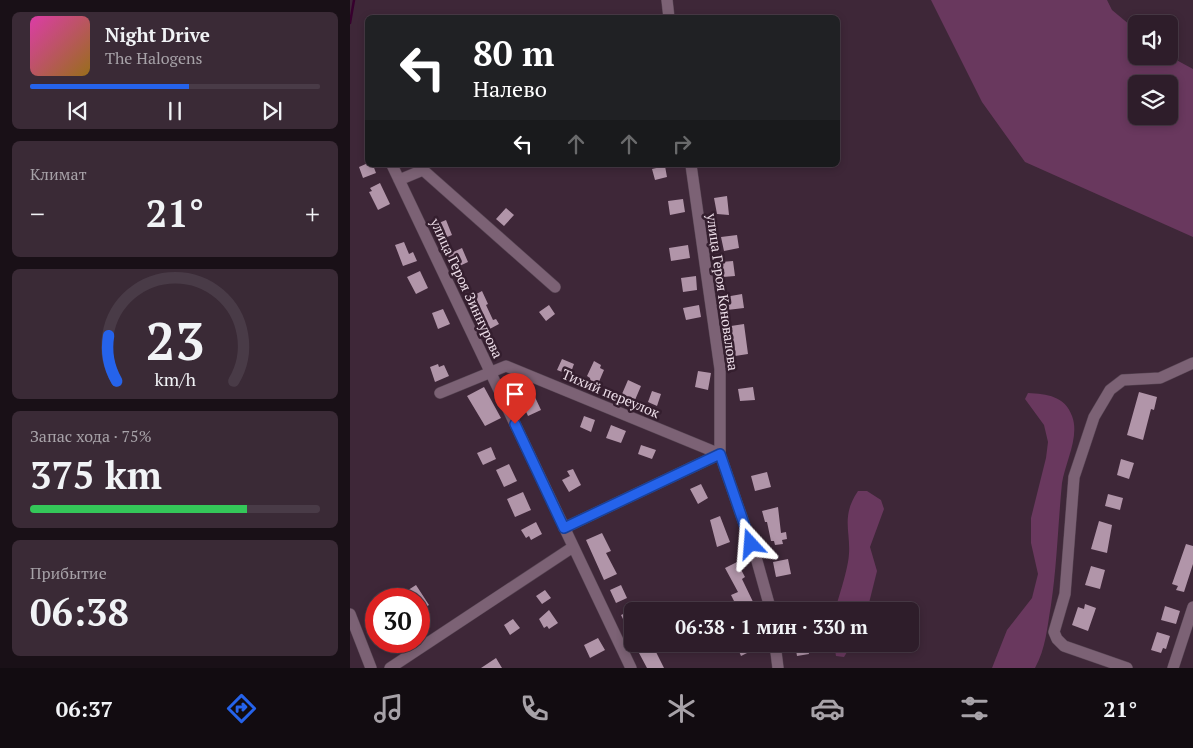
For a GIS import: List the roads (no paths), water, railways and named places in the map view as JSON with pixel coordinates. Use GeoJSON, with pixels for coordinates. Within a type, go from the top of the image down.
{"type":"FeatureCollection","features":[{"type":"Feature","properties":{"kind":"street"},"geometry":{"type":"LineString","coordinates":[[667,0],[669,15]]}},
{"type":"Feature","properties":{"kind":"street","name":"улица Героя Зиннурова"},"geometry":{"type":"LineString","coordinates":[[393,167],[632,668]]}},
{"type":"Feature","properties":{"kind":"street","name":"улица Героя Коновалова"},"geometry":{"type":"LineString","coordinates":[[690,167],[720,369],[720,454],[757,561],[768,602]]}},
{"type":"Feature","properties":{"kind":"street"},"geometry":{"type":"LineString","coordinates":[[399,180],[423,170],[555,287]]}},
{"type":"Feature","properties":{"kind":"street"},"geometry":{"type":"LineString","coordinates":[[1127,668],[1064,646],[1057,640],[1054,632],[1065,594],[1074,477],[1094,417],[1110,390],[1123,380],[1160,378],[1193,363]]}},
{"type":"Feature","properties":{"kind":"street","name":"Тихий переулок"},"geometry":{"type":"LineString","coordinates":[[440,393],[506,366],[720,454]]}},
{"type":"Feature","properties":{"kind":"street"},"geometry":{"type":"LineString","coordinates":[[564,528],[720,454]]}},
{"type":"Feature","properties":{"kind":"street"},"geometry":{"type":"LineString","coordinates":[[390,668],[573,547]]}},
{"type":"Feature","properties":{"kind":"street"},"geometry":{"type":"LineString","coordinates":[[1173,668],[1193,607]]}},
{"type":"Feature","properties":{"kind":"street"},"geometry":{"type":"LineString","coordinates":[[351,619],[371,668]]}},
{"type":"Feature","properties":{"kind":"street"},"geometry":{"type":"LineString","coordinates":[[776,652],[778,668]]}},
{"type":"Feature","properties":{"kind":"waterway"},"geometry":{"type":"LineString","coordinates":[[350,23],[354,0]]}}]}
